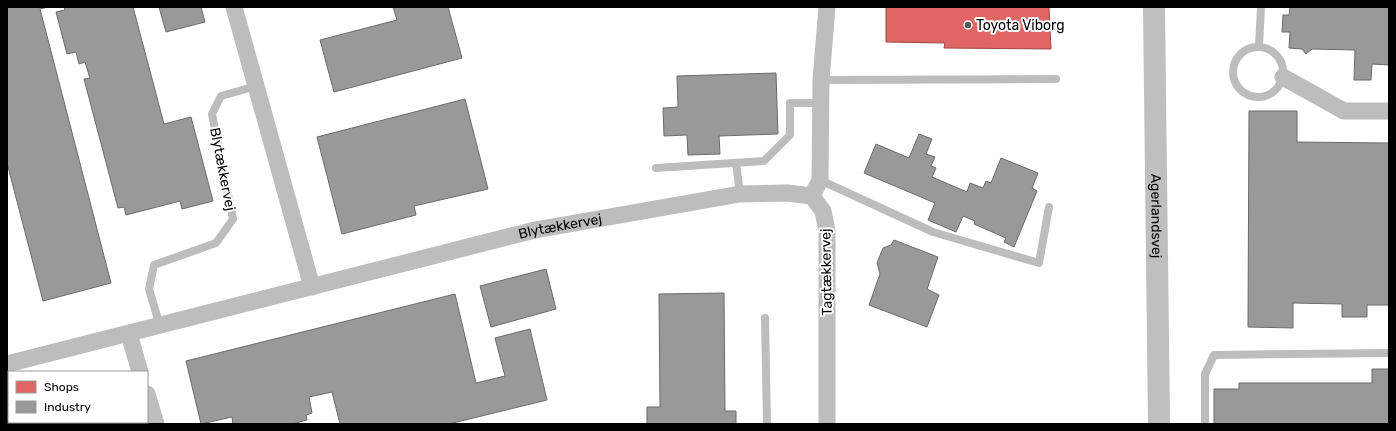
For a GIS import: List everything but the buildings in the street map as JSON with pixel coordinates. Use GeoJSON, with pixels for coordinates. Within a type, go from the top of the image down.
{"type":"FeatureCollection","features":[{"type":"Feature","properties":{"kind":"street"},"geometry":{"type":"LineString","coordinates":[[234,7],[312,286]]}},
{"type":"Feature","properties":{"kind":"street"},"geometry":{"type":"LineString","coordinates":[[812,196],[820,180],[822,80],[828,7]]}},
{"type":"Feature","properties":{"kind":"street","name":"Agerlandsvej"},"geometry":{"type":"LineString","coordinates":[[1154,7],[1158,424]]}},
{"type":"Feature","properties":{"kind":"street"},"geometry":{"type":"LineString","coordinates":[[1283,77],[1344,111],[1389,111]]}},
{"type":"Feature","properties":{"kind":"street","name":"Blytækkervej"},"geometry":{"type":"LineString","coordinates":[[7,364],[535,230],[740,194],[787,193],[812,196]]}},
{"type":"Feature","properties":{"kind":"street","name":"Tagtækkervej"},"geometry":{"type":"LineString","coordinates":[[812,196],[823,211],[827,231],[827,424]]}},
{"type":"Feature","properties":{"kind":"street"},"geometry":{"type":"LineString","coordinates":[[129,334],[140,371]]}},
{"type":"Feature","properties":{"kind":"street"},"geometry":{"type":"LineString","coordinates":[[148,397],[156,424]]}},
{"type":"Feature","properties":{"kind":"lane"},"geometry":{"type":"LineString","coordinates":[[1259,47],[1261,7]]}},
{"type":"Feature","properties":{"kind":"lane"},"geometry":{"type":"LineString","coordinates":[[1259,47],[1268,49],[1275,53],[1283,68],[1283,77],[1275,91],[1260,97],[1245,93],[1235,80],[1234,72],[1234,64],[1238,57],[1251,48],[1259,47]]}},
{"type":"Feature","properties":{"kind":"lane"},"geometry":{"type":"LineString","coordinates":[[822,80],[1056,79]]}},
{"type":"Feature","properties":{"kind":"lane","name":"Blytækkervej"},"geometry":{"type":"LineString","coordinates":[[160,326],[150,289],[154,265],[216,243],[233,219],[212,114],[221,96],[256,86]]}},
{"type":"Feature","properties":{"kind":"lane"},"geometry":{"type":"LineString","coordinates":[[656,168],[764,161],[790,135],[790,103],[821,103]]}},
{"type":"Feature","properties":{"kind":"lane"},"geometry":{"type":"LineString","coordinates":[[736,163],[740,194]]}},
{"type":"Feature","properties":{"kind":"lane"},"geometry":{"type":"LineString","coordinates":[[820,180],[933,232],[1039,263],[1049,207]]}},
{"type":"Feature","properties":{"kind":"lane"},"geometry":{"type":"LineString","coordinates":[[765,318],[767,424]]}},
{"type":"Feature","properties":{"kind":"lane"},"geometry":{"type":"LineString","coordinates":[[1205,424],[1205,374],[1214,355],[1389,353]]}},
{"type":"Feature","properties":{"kind":"place","name":"Toyota Viborg"},"geometry":{"type":"Point","coordinates":[968,25]}}]}
